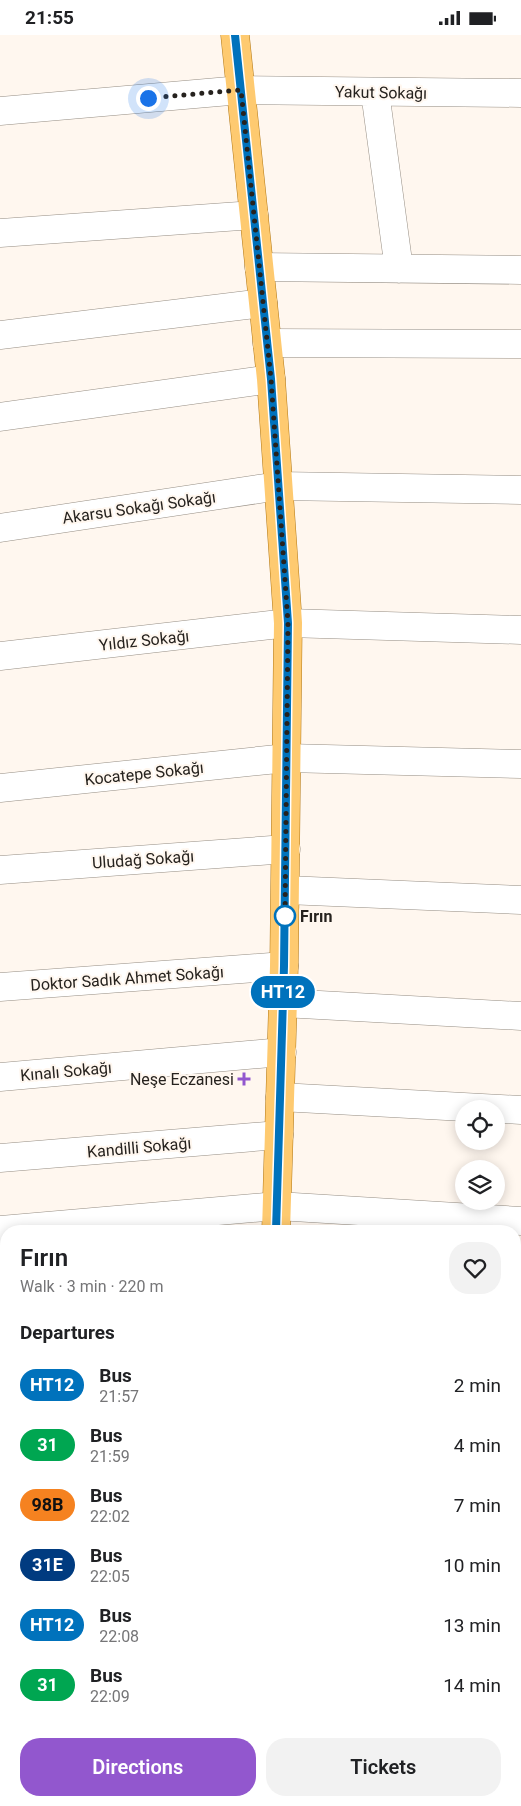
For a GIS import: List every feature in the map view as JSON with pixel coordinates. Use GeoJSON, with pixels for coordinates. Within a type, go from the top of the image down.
{"type":"FeatureCollection","features":[{"type":"Feature","properties":{"kind":"main road"},"geometry":{"type":"LineString","coordinates":[[236,35],[271,379],[288,623],[286,890],[276,1219]]}},
{"type":"Feature","properties":{"kind":"street","name":"Yakut Sokağı"},"geometry":{"type":"LineString","coordinates":[[0,111],[241,90],[521,93]]}},
{"type":"Feature","properties":{"kind":"street"},"geometry":{"type":"LineString","coordinates":[[375,92],[399,269]]}},
{"type":"Feature","properties":{"kind":"street"},"geometry":{"type":"LineString","coordinates":[[0,233],[254,215]]}},
{"type":"Feature","properties":{"kind":"street"},"geometry":{"type":"LineString","coordinates":[[259,267],[521,270]]}},
{"type":"Feature","properties":{"kind":"street"},"geometry":{"type":"LineString","coordinates":[[0,335],[263,303]]}},
{"type":"Feature","properties":{"kind":"street"},"geometry":{"type":"LineString","coordinates":[[267,343],[521,344]]}},
{"type":"Feature","properties":{"kind":"street"},"geometry":{"type":"LineString","coordinates":[[0,417],[271,379]]}},
{"type":"Feature","properties":{"kind":"street","name":"Akarsu Sokağı Sokağı"},"geometry":{"type":"LineString","coordinates":[[0,527],[279,486],[521,490]]}},
{"type":"Feature","properties":{"kind":"street","name":"Yıldız Sokağı"},"geometry":{"type":"LineString","coordinates":[[0,656],[288,623],[521,630]]}},
{"type":"Feature","properties":{"kind":"street","name":"Kocatepe Sokağı"},"geometry":{"type":"LineString","coordinates":[[0,788],[287,758],[521,764]]}},
{"type":"Feature","properties":{"kind":"street","name":"Uludağ Sokağı"},"geometry":{"type":"LineString","coordinates":[[0,869],[286,849]]}},
{"type":"Feature","properties":{"kind":"street"},"geometry":{"type":"LineString","coordinates":[[286,890],[521,900]]}},
{"type":"Feature","properties":{"kind":"street","name":"Doktor Sadık Ahmet Sokağı"},"geometry":{"type":"LineString","coordinates":[[0,987],[284,966]]}},
{"type":"Feature","properties":{"kind":"street"},"geometry":{"type":"LineString","coordinates":[[283,1003],[521,1016]]}},
{"type":"Feature","properties":{"kind":"street","name":"Kınalı Sokağı"},"geometry":{"type":"LineString","coordinates":[[0,1077],[282,1052]]}},
{"type":"Feature","properties":{"kind":"street"},"geometry":{"type":"LineString","coordinates":[[280,1097],[521,1109]]}},
{"type":"Feature","properties":{"kind":"street","name":"Kandilli Sokağı"},"geometry":{"type":"LineString","coordinates":[[0,1158],[279,1135]]}},
{"type":"Feature","properties":{"kind":"street"},"geometry":{"type":"LineString","coordinates":[[125,1225],[276,1219],[521,1221]]}},
{"type":"Feature","properties":{"kind":"bus line","name":"HT12"},"geometry":{"type":"LineString","coordinates":[[235,35],[271,379],[288,623],[286,890],[276,1225]]}},
{"type":"Feature","properties":{"kind":"place","name":"Fırın"},"geometry":{"type":"Point","coordinates":[285,916]}},
{"type":"Feature","properties":{"kind":"place","name":"Neşe Eczanesi"},"geometry":{"type":"Point","coordinates":[244,1079]}},
{"type":"Feature","properties":{"kind":"route"},"geometry":{"type":"LineString","coordinates":[[148,98],[241,90],[271,379],[288,623],[285,916]]}}]}
